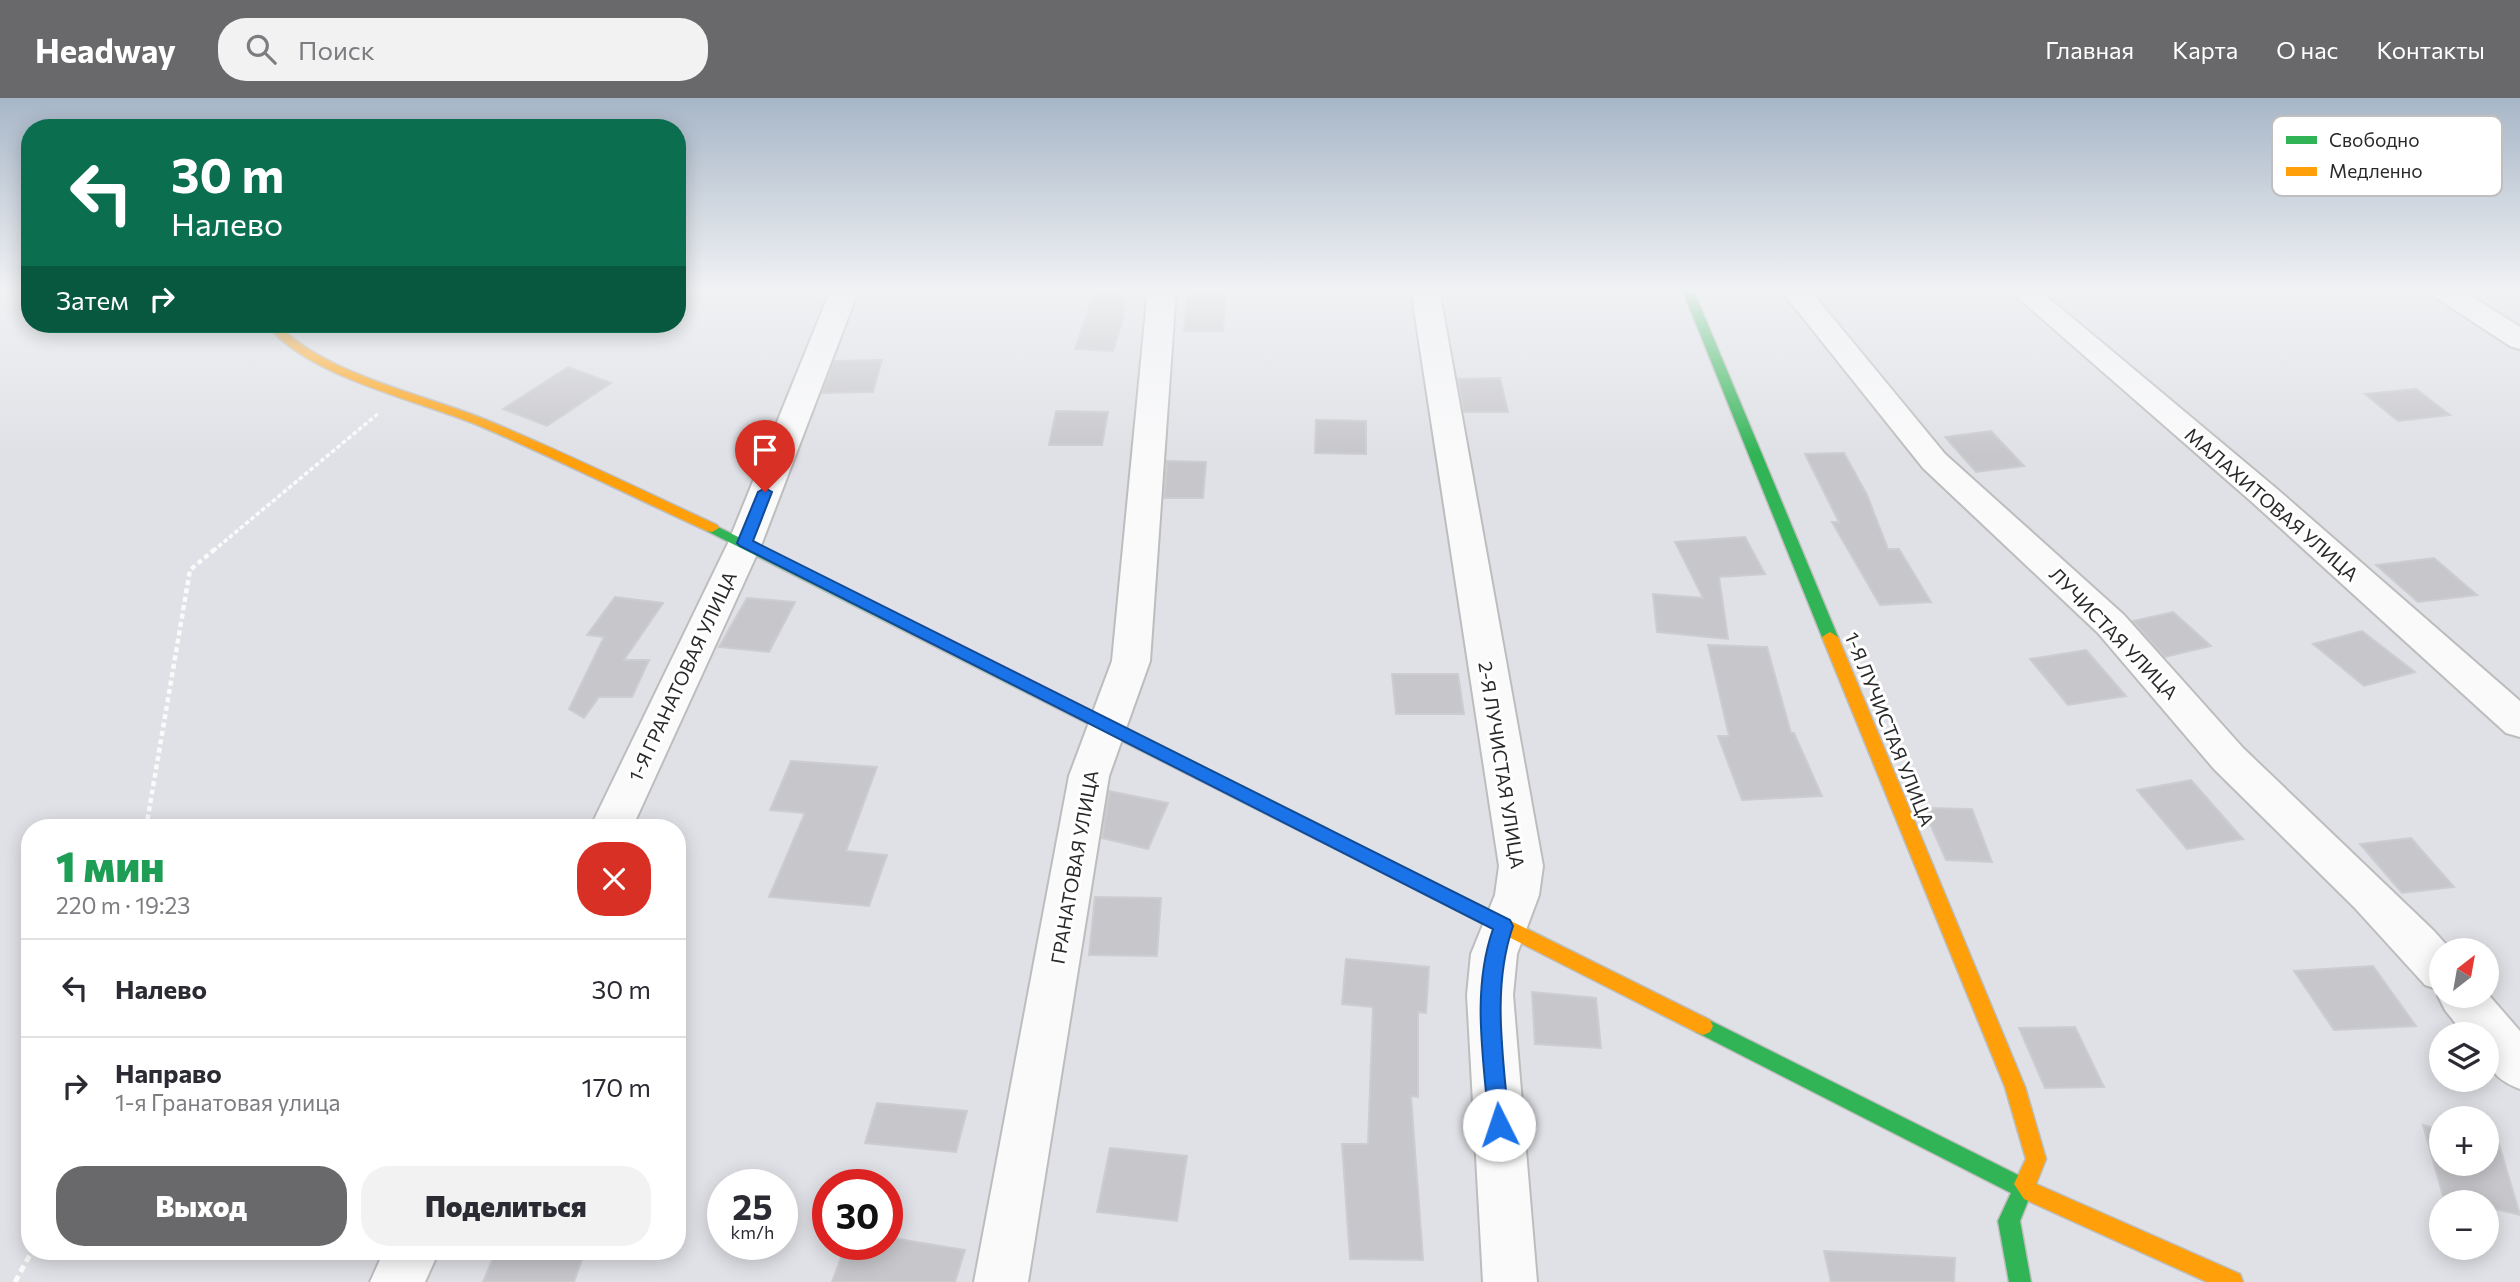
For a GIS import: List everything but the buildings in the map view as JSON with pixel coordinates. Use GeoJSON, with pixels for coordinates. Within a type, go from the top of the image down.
{"type":"FeatureCollection","features":[{"type":"Feature","properties":{"kind":"street"},"geometry":{"type":"LineString","coordinates":[[295,344],[320,359],[481,422],[745,543],[1108,723],[2024,1188],[2232,1282]]}},
{"type":"Feature","properties":{"kind":"street","name":"1-Я ГРАНАТОВАЯ УЛИЦА"},"geometry":{"type":"LineString","coordinates":[[615,819],[745,543],[823,344]]}},
{"type":"Feature","properties":{"kind":"street","name":"ГРАНАТОВАЯ УЛИЦА"},"geometry":{"type":"LineString","coordinates":[[1001,1282],[1089,776],[1108,723],[1122,697],[1131,661],[1157,344]]}},
{"type":"Feature","properties":{"kind":"street","name":"2-Я ЛУЧИСТАЯ УЛИЦА"},"geometry":{"type":"LineString","coordinates":[[1434,344],[1521,866],[1517,895],[1494,954],[1490,995],[1510,1282]]}},
{"type":"Feature","properties":{"kind":"street","name":"1-Я ЛУЧИСТАЯ УЛИЦА"},"geometry":{"type":"LineString","coordinates":[[1710,344],[2015,1087],[2036,1159],[2009,1221],[2020,1282]]}},
{"type":"Feature","properties":{"kind":"street","name":"ЛУЧИСТАЯ УЛИЦА"},"geometry":{"type":"LineString","coordinates":[[1844,344],[1904,426],[1934,461],[2052,568],[2134,649],[2242,771],[2403,925],[2429,956]]}},
{"type":"Feature","properties":{"kind":"street","name":"МАЛАХИТОВАЯ УЛИЦА"},"geometry":{"type":"LineString","coordinates":[[2087,344],[2265,496],[2520,723]]}},
{"type":"Feature","properties":{"kind":"street"},"geometry":{"type":"LineString","coordinates":[[2471,1008],[2520,1067]]}},
{"type":"Feature","properties":{"kind":"street"},"geometry":{"type":"LineString","coordinates":[[397,1282],[408,1260]]}},
{"type":"Feature","properties":{"kind":"path"},"geometry":{"type":"LineString","coordinates":[[148,819],[190,570],[402,393]]}},
{"type":"Feature","properties":{"kind":"path"},"geometry":{"type":"LineString","coordinates":[[15,1282],[27,1260]]}},
{"type":"Feature","properties":{"kind":"traffic: fast"},"geometry":{"type":"LineString","coordinates":[[1710,344],[1830,637]]}},
{"type":"Feature","properties":{"kind":"traffic: fast"},"geometry":{"type":"LineString","coordinates":[[712,528],[1322,834]]}},
{"type":"Feature","properties":{"kind":"traffic: fast"},"geometry":{"type":"LineString","coordinates":[[1703,1026],[2031,1192]]}},
{"type":"Feature","properties":{"kind":"traffic: fast"},"geometry":{"type":"LineString","coordinates":[[2020,1282],[2009,1221],[2025,1184]]}},
{"type":"Feature","properties":{"kind":"traffic: slow"},"geometry":{"type":"LineString","coordinates":[[294,344],[336,367],[483,423],[712,528]]}},
{"type":"Feature","properties":{"kind":"traffic: slow"},"geometry":{"type":"LineString","coordinates":[[1830,637],[2015,1087],[2036,1159],[2025,1184]]}},
{"type":"Feature","properties":{"kind":"traffic: slow"},"geometry":{"type":"LineString","coordinates":[[1322,834],[1703,1026]]}},
{"type":"Feature","properties":{"kind":"traffic: slow"},"geometry":{"type":"LineString","coordinates":[[2031,1192],[2232,1282]]}},
{"type":"Feature","properties":{"kind":"route"},"geometry":{"type":"LineString","coordinates":[[765,492],[745,543],[1108,723],[1504,926],[1494,954],[1490,995],[1499,1125]]}}]}
